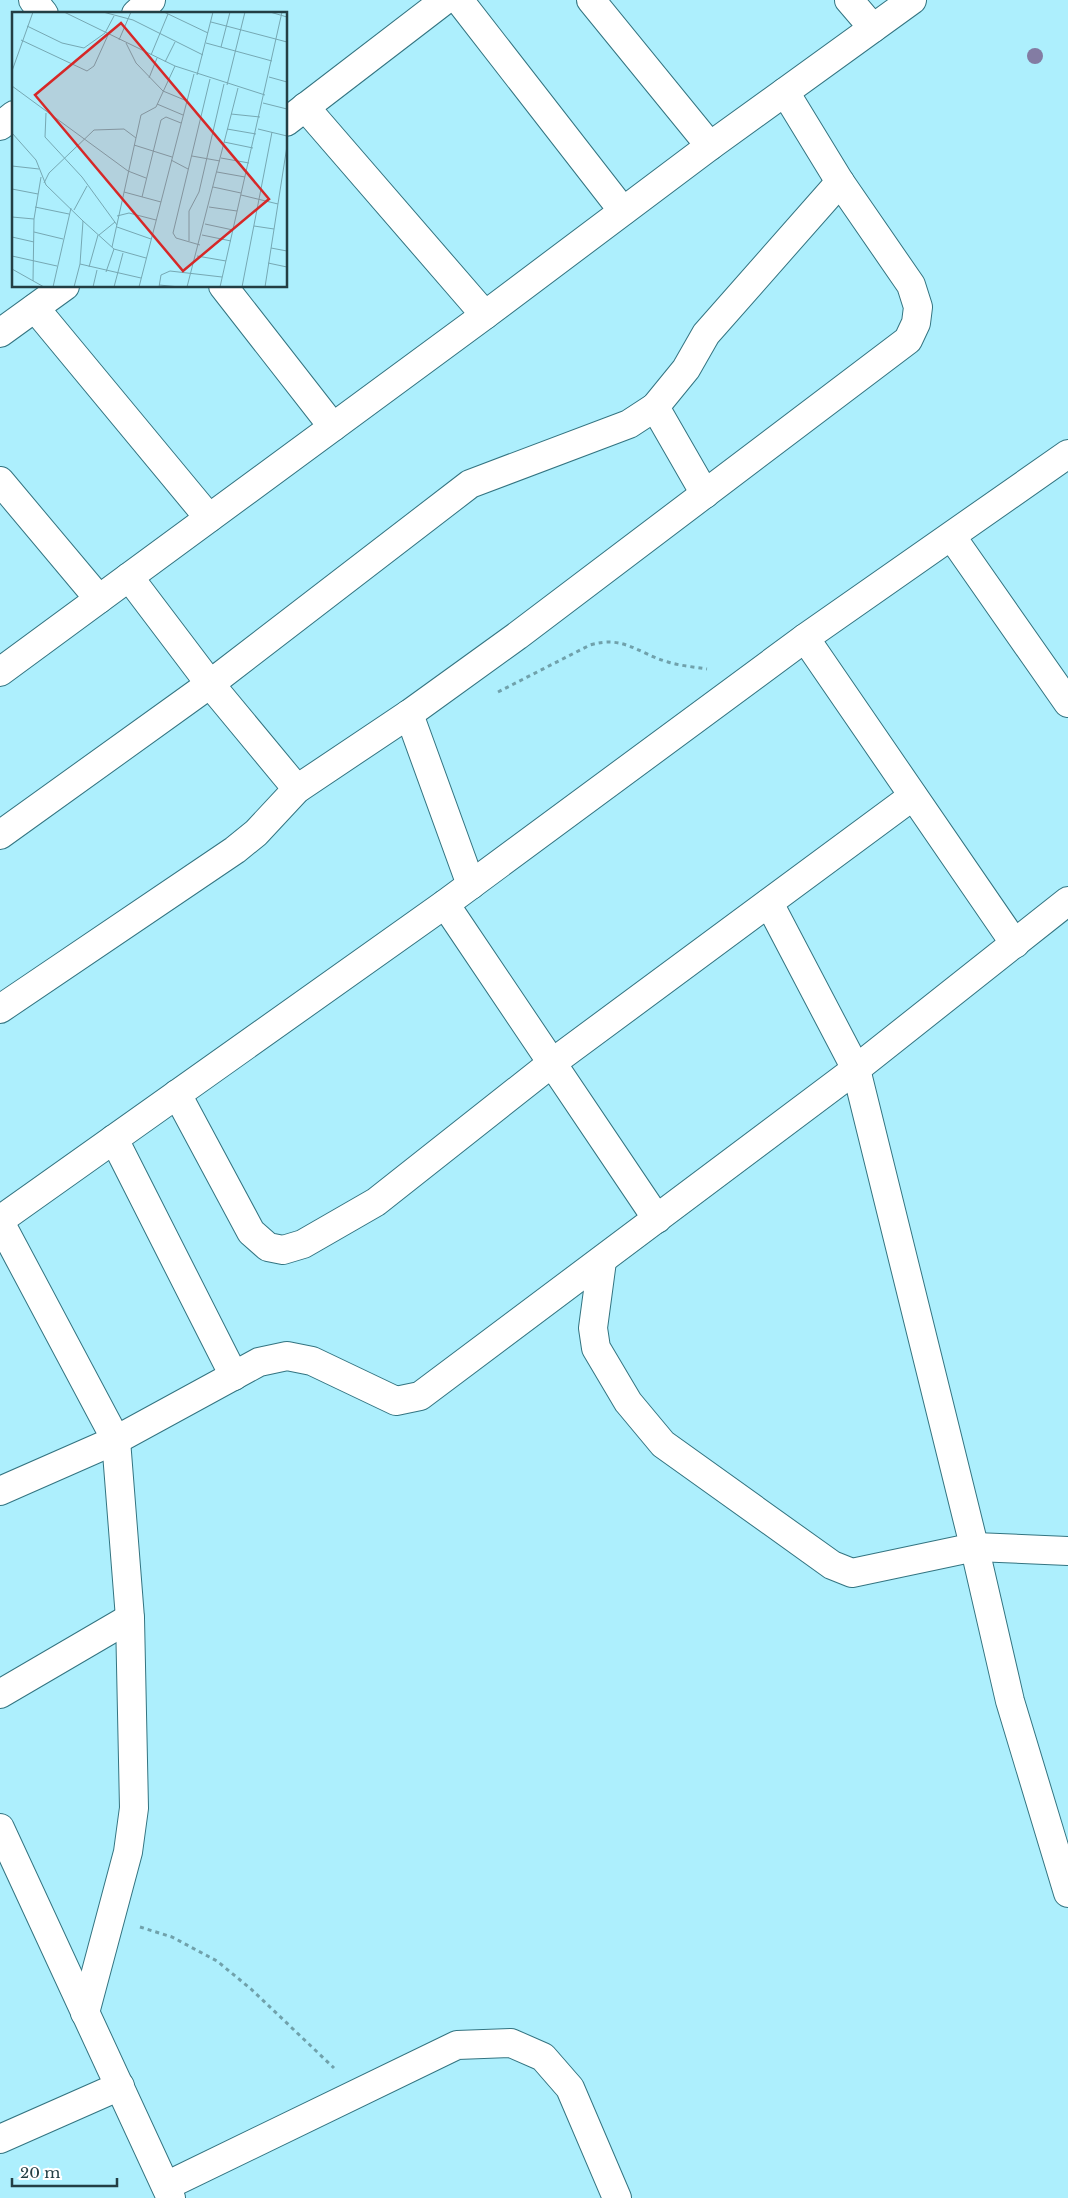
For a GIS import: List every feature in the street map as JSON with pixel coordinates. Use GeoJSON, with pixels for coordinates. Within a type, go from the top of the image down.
{"type":"FeatureCollection","features":[{"type":"Feature","properties":{"kind":"street"},"geometry":{"type":"LineString","coordinates":[[33,0],[42,12]]}},
{"type":"Feature","properties":{"kind":"street"},"geometry":{"type":"LineString","coordinates":[[138,12],[151,0]]}},
{"type":"Feature","properties":{"kind":"street"},"geometry":{"type":"LineString","coordinates":[[445,0],[296,115],[485,315]]}},
{"type":"Feature","properties":{"kind":"street"},"geometry":{"type":"LineString","coordinates":[[459,0],[623,210]]}},
{"type":"Feature","properties":{"kind":"street"},"geometry":{"type":"LineString","coordinates":[[592,0],[710,146]]}},
{"type":"Feature","properties":{"kind":"street"},"geometry":{"type":"LineString","coordinates":[[849,0],[873,28]]}},
{"type":"Feature","properties":{"kind":"street"},"geometry":{"type":"LineString","coordinates":[[0,672],[485,315],[623,210],[912,0]]}},
{"type":"Feature","properties":{"kind":"street"},"geometry":{"type":"LineString","coordinates":[[0,1009],[235,850],[256,833],[297,789],[409,714],[908,340],[916,323],[918,307],[911,286],[840,182],[785,92]]}},
{"type":"Feature","properties":{"kind":"street"},"geometry":{"type":"LineString","coordinates":[[0,126],[12,117]]}},
{"type":"Feature","properties":{"kind":"street"},"geometry":{"type":"LineString","coordinates":[[0,835],[210,684],[470,484],[629,424],[655,407],[686,369],[706,334],[840,182]]}},
{"type":"Feature","properties":{"kind":"street"},"geometry":{"type":"LineString","coordinates":[[0,333],[63,288]]}},
{"type":"Feature","properties":{"kind":"street"},"geometry":{"type":"LineString","coordinates":[[225,288],[333,427]]}},
{"type":"Feature","properties":{"kind":"street"},"geometry":{"type":"LineString","coordinates":[[35,308],[209,518]]}},
{"type":"Feature","properties":{"kind":"street"},"geometry":{"type":"LineString","coordinates":[[655,407],[705,494]]}},
{"type":"Feature","properties":{"kind":"street"},"geometry":{"type":"LineString","coordinates":[[85,2013],[128,1852],[134,1808],[130,1618],[116,1440],[0,1221],[445,904],[755,677],[805,638],[952,537],[1068,454]]}},
{"type":"Feature","properties":{"kind":"street"},"geometry":{"type":"LineString","coordinates":[[0,481],[99,599]]}},
{"type":"Feature","properties":{"kind":"street"},"geometry":{"type":"LineString","coordinates":[[952,537],[1068,703]]}},
{"type":"Feature","properties":{"kind":"street"},"geometry":{"type":"LineString","coordinates":[[129,577],[210,684],[297,789]]}},
{"type":"Feature","properties":{"kind":"street"},"geometry":{"type":"LineString","coordinates":[[805,638],[1015,944]]}},
{"type":"Feature","properties":{"kind":"street"},"geometry":{"type":"LineString","coordinates":[[409,714],[471,885]]}},
{"type":"Feature","properties":{"kind":"street"},"geometry":{"type":"LineString","coordinates":[[177,1094],[251,1232],[268,1247],[283,1250],[303,1244],[376,1202],[552,1063],[913,796]]}},
{"type":"Feature","properties":{"kind":"street"},"geometry":{"type":"LineString","coordinates":[[0,1491],[116,1440],[259,1362],[287,1356],[312,1361],[396,1401],[420,1396],[856,1070],[1068,901]]}},
{"type":"Feature","properties":{"kind":"street"},"geometry":{"type":"LineString","coordinates":[[769,903],[856,1070],[975,1548],[1010,1701],[1068,1893]]}},
{"type":"Feature","properties":{"kind":"street"},"geometry":{"type":"LineString","coordinates":[[445,904],[657,1219]]}},
{"type":"Feature","properties":{"kind":"street"},"geometry":{"type":"LineString","coordinates":[[114,1139],[234,1376]]}},
{"type":"Feature","properties":{"kind":"street"},"geometry":{"type":"LineString","coordinates":[[602,1261],[593,1328],[596,1348],[628,1402],[663,1444],[692,1467],[832,1565],[852,1573],[975,1548],[1068,1551]]}},
{"type":"Feature","properties":{"kind":"street"},"geometry":{"type":"LineString","coordinates":[[0,1694],[130,1618]]}},
{"type":"Feature","properties":{"kind":"street"},"geometry":{"type":"LineString","coordinates":[[0,1828],[169,2192],[360,2092],[457,2046],[511,2043],[543,2057],[570,2088],[617,2198]]}},
{"type":"Feature","properties":{"kind":"street"},"geometry":{"type":"LineString","coordinates":[[0,2140],[120,2086]]}},
{"type":"Feature","properties":{"kind":"path"},"geometry":{"type":"LineString","coordinates":[[494,694],[590,646],[606,641],[621,643],[670,663],[755,677]]}},
{"type":"Feature","properties":{"kind":"path"},"geometry":{"type":"LineString","coordinates":[[111,1917],[172,1937],[216,1960],[251,1989],[360,2092]]}}]}
